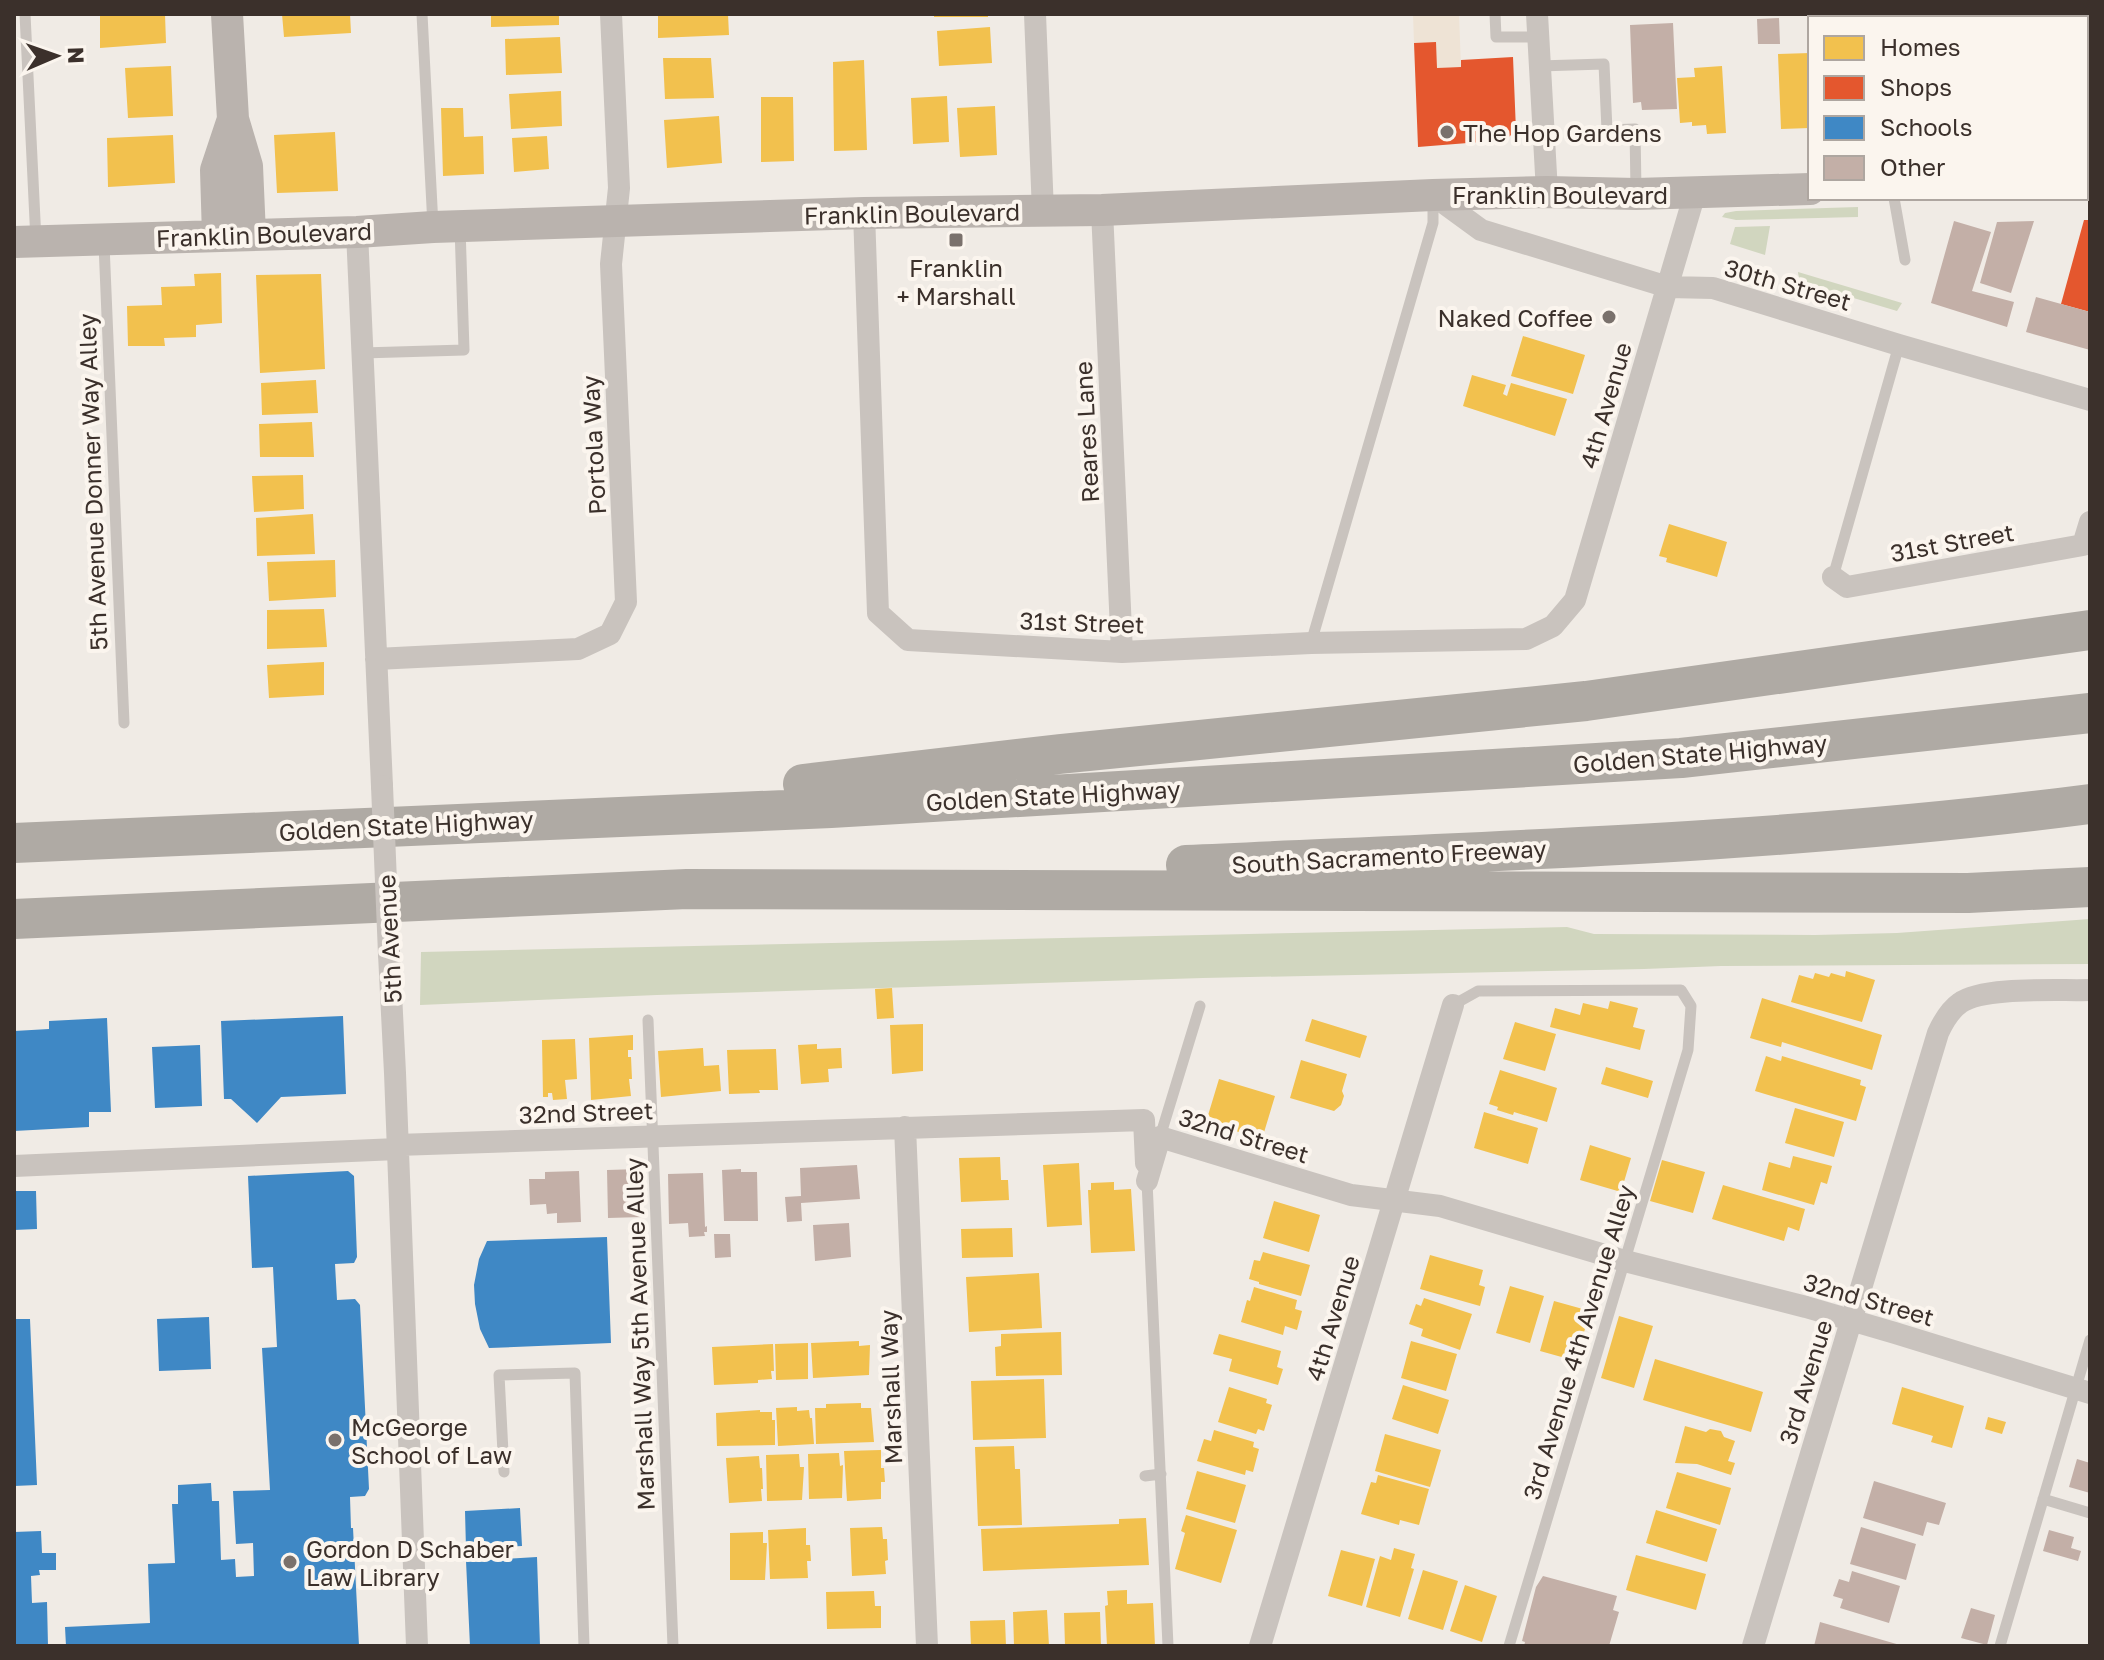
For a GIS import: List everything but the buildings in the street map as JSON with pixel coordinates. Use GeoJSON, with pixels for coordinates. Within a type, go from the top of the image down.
{"type":"FeatureCollection","features":[{"type":"Feature","properties":{"kind":"highway"},"geometry":{"type":"LineString","coordinates":[[492,821],[1060,754],[1586,701],[2090,630]]}},
{"type":"Feature","properties":{"kind":"highway","name":"Golden State Highway"},"geometry":{"type":"LineString","coordinates":[[14,843],[831,808],[1681,758],[2090,713]]}},
{"type":"Feature","properties":{"kind":"highway","name":"South Sacramento Freeway"},"geometry":{"type":"LineString","coordinates":[[687,889],[1701,841],[1993,817],[2090,804]]}},
{"type":"Feature","properties":{"kind":"highway"},"geometry":{"type":"LineString","coordinates":[[14,919],[687,889],[1968,893],[2090,887]]}},
{"type":"Feature","properties":{"kind":"main road"},"geometry":{"type":"LineString","coordinates":[[227,14],[233,119],[247,166],[250,235]]}},
{"type":"Feature","properties":{"kind":"main road"},"geometry":{"type":"LineString","coordinates":[[218,236],[216,170],[233,119]]}},
{"type":"Feature","properties":{"kind":"main road","name":"Franklin Boulevard"},"geometry":{"type":"LineString","coordinates":[[25,241],[864,213],[1043,212],[1433,195],[1808,189]]}},
{"type":"Feature","properties":{"kind":"street","name":"Portola Way"},"geometry":{"type":"LineString","coordinates":[[376,659],[578,649],[610,634],[626,602],[611,264],[619,188],[611,14]]}},
{"type":"Feature","properties":{"kind":"street"},"geometry":{"type":"LineString","coordinates":[[1035,14],[1043,212]]}},
{"type":"Feature","properties":{"kind":"street"},"geometry":{"type":"LineString","coordinates":[[1538,25],[1547,192]]}},
{"type":"Feature","properties":{"kind":"street","name":"4th Avenue"},"geometry":{"type":"LineString","coordinates":[[1553,626],[1575,600],[1695,193]]}},
{"type":"Feature","properties":{"kind":"street","name":"30th Street"},"geometry":{"type":"LineString","coordinates":[[1433,195],[1481,230],[1668,287],[1713,288],[2090,400]]}},
{"type":"Feature","properties":{"kind":"street","name":"Reares Lane"},"geometry":{"type":"LineString","coordinates":[[1102,210],[1122,652]]}},
{"type":"Feature","properties":{"kind":"street","name":"31st Street"},"geometry":{"type":"LineString","coordinates":[[864,213],[878,613],[908,640],[1122,652],[1311,643],[1526,639],[1553,626]]}},
{"type":"Feature","properties":{"kind":"street","name":"5th Avenue"},"geometry":{"type":"LineString","coordinates":[[357,232],[417,1646]]}},
{"type":"Feature","properties":{"kind":"street","name":"31st Street"},"geometry":{"type":"LineString","coordinates":[[1833,577],[1847,587],[2083,545],[2090,522]]}},
{"type":"Feature","properties":{"kind":"street","name":"3rd Avenue"},"geometry":{"type":"LineString","coordinates":[[1753,1646],[1938,1033],[1961,1002],[1977,995],[2090,990]]}},
{"type":"Feature","properties":{"kind":"street","name":"4th Avenue"},"geometry":{"type":"LineString","coordinates":[[1260,1646],[1453,1005]]}},
{"type":"Feature","properties":{"kind":"street","name":"32nd Street"},"geometry":{"type":"LineString","coordinates":[[14,1166],[653,1135],[1144,1120],[1147,1181]]}},
{"type":"Feature","properties":{"kind":"street","name":"Marshall Way"},"geometry":{"type":"LineString","coordinates":[[905,1127],[927,1646]]}},
{"type":"Feature","properties":{"kind":"street","name":"32nd Street"},"geometry":{"type":"LineString","coordinates":[[1147,1181],[1160,1137],[1351,1195],[1440,1206],[1625,1261],[1806,1307],[2083,1391]]}},
{"type":"Feature","properties":{"kind":"lane"},"geometry":{"type":"LineString","coordinates":[[25,14],[25,241]]}},
{"type":"Feature","properties":{"kind":"lane"},"geometry":{"type":"LineString","coordinates":[[362,353],[464,350],[422,14]]}},
{"type":"Feature","properties":{"kind":"lane"},"geometry":{"type":"LineString","coordinates":[[1495,14],[1496,37],[1538,25]]}},
{"type":"Feature","properties":{"kind":"lane"},"geometry":{"type":"LineString","coordinates":[[1539,66],[1604,64],[1607,130],[1635,129],[1636,194]]}},
{"type":"Feature","properties":{"kind":"lane"},"geometry":{"type":"LineString","coordinates":[[1311,643],[1433,223],[1433,195]]}},
{"type":"Feature","properties":{"kind":"lane"},"geometry":{"type":"LineString","coordinates":[[1894,200],[1905,260]]}},
{"type":"Feature","properties":{"kind":"lane","name":"5th Avenue Donner Way Alley"},"geometry":{"type":"LineString","coordinates":[[104,239],[124,723]]}},
{"type":"Feature","properties":{"kind":"lane"},"geometry":{"type":"LineString","coordinates":[[1833,577],[1899,345]]}},
{"type":"Feature","properties":{"kind":"lane","name":"3rd Avenue 4th Avenue Alley"},"geometry":{"type":"LineString","coordinates":[[1453,1005],[1478,991],[1681,990],[1691,1006],[1688,1050],[1509,1646]]}},
{"type":"Feature","properties":{"kind":"lane"},"geometry":{"type":"LineString","coordinates":[[1160,1137],[1200,1006]]}},
{"type":"Feature","properties":{"kind":"lane","name":"Marshall Way 5th Avenue Alley"},"geometry":{"type":"LineString","coordinates":[[648,1020],[673,1646]]}},
{"type":"Feature","properties":{"kind":"lane"},"geometry":{"type":"LineString","coordinates":[[1147,1181],[1168,1646]]}},
{"type":"Feature","properties":{"kind":"lane"},"geometry":{"type":"LineString","coordinates":[[2000,1646],[2043,1499],[2083,1391],[2090,1340]]}},
{"type":"Feature","properties":{"kind":"lane"},"geometry":{"type":"LineString","coordinates":[[504,1472],[499,1375],[575,1373],[584,1646]]}},
{"type":"Feature","properties":{"kind":"lane"},"geometry":{"type":"LineString","coordinates":[[1145,1476],[1161,1474]]}},
{"type":"Feature","properties":{"kind":"lane"},"geometry":{"type":"LineString","coordinates":[[2043,1499],[2090,1513]]}},
{"type":"Feature","properties":{"kind":"green space"},"geometry":{"type":"Polygon","coordinates":[[[1858,207],[1858,217],[1736,220],[1722,217],[1725,213],[1736,211],[1858,207]]]}},
{"type":"Feature","properties":{"kind":"green space"},"geometry":{"type":"Polygon","coordinates":[[[1770,226],[1765,255],[1730,244],[1735,227],[1770,226]]]}},
{"type":"Feature","properties":{"kind":"green space"},"geometry":{"type":"Polygon","coordinates":[[[1798,272],[1902,303],[1897,311],[1800,282],[1798,272]]]}},
{"type":"Feature","properties":{"kind":"green space"},"geometry":{"type":"Polygon","coordinates":[[[2090,919],[2090,964],[1721,966],[1203,978],[420,1005],[421,952],[1567,927],[1594,934],[1815,935],[1897,933],[2090,919]]]}},
{"type":"Feature","properties":{"kind":"shaded area"},"geometry":{"type":"Polygon","coordinates":[[[1413,14],[1459,14],[1461,67],[1437,68],[1436,43],[1414,43],[1413,14]]]}},
{"type":"Feature","properties":{"kind":"place","name":"The Hop Gardens"},"geometry":{"type":"Point","coordinates":[1447,132]}},
{"type":"Feature","properties":{"kind":"place","name":"Franklin + Marshall"},"geometry":{"type":"Point","coordinates":[956,240]}},
{"type":"Feature","properties":{"kind":"place","name":"Naked Coffee"},"geometry":{"type":"Point","coordinates":[1609,317]}},
{"type":"Feature","properties":{"kind":"place","name":"McGeorge School of Law"},"geometry":{"type":"Point","coordinates":[335,1440]}},
{"type":"Feature","properties":{"kind":"place","name":"Gordon D Schaber Law Library"},"geometry":{"type":"Point","coordinates":[290,1562]}}]}
